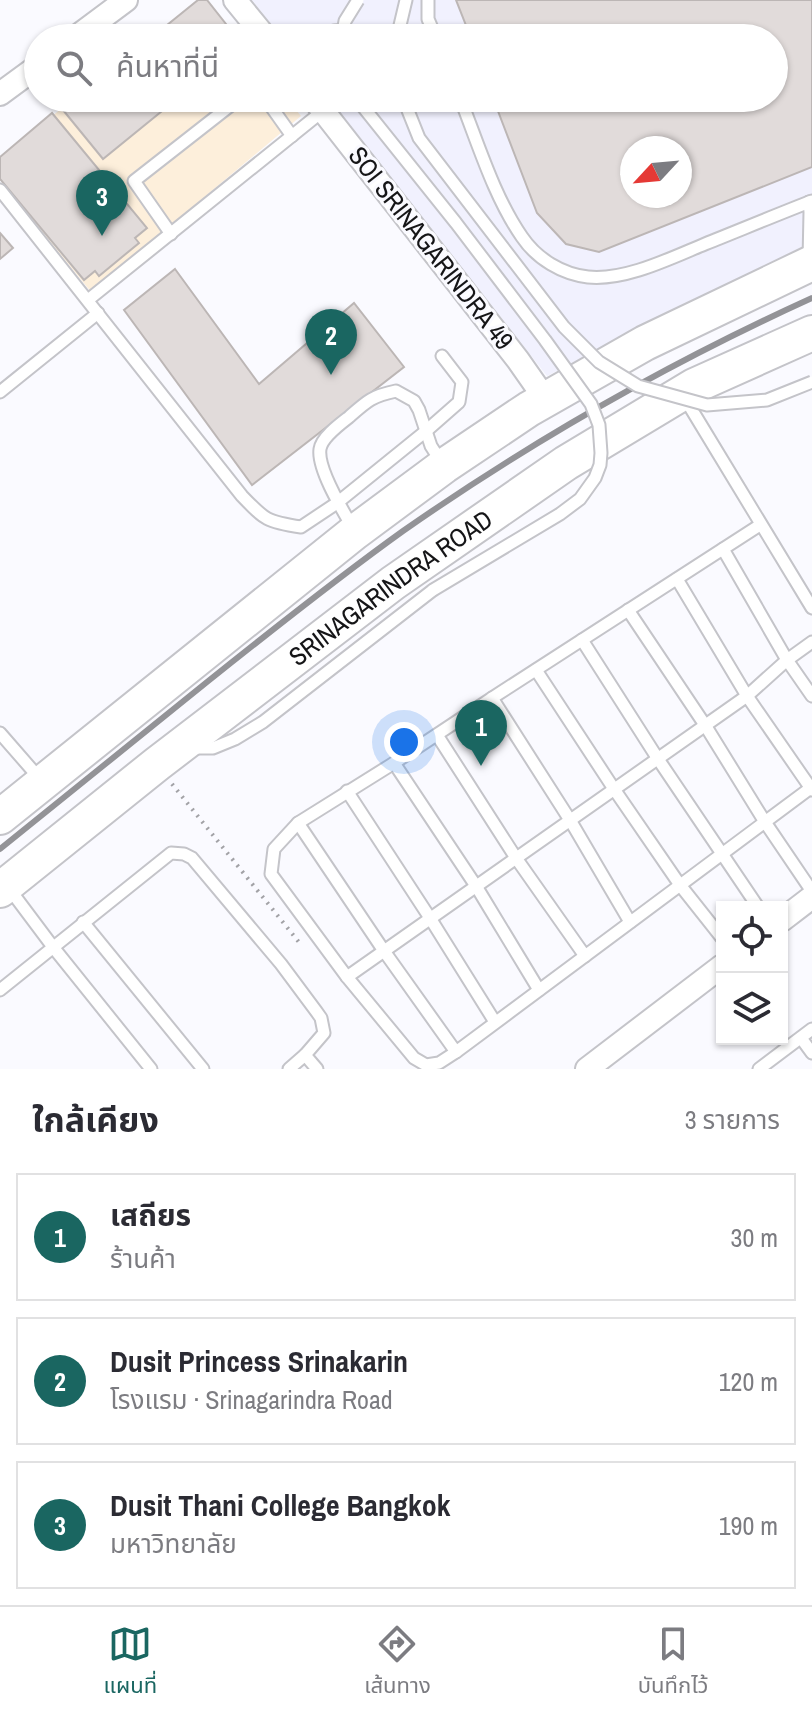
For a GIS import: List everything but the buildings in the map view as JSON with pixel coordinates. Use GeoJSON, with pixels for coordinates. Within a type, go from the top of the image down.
{"type":"FeatureCollection","features":[{"type":"Feature","properties":{"kind":"main road"},"geometry":{"type":"LineString","coordinates":[[0,817],[355,532],[444,466],[546,400],[645,343],[811,263]]}},
{"type":"Feature","properties":{"kind":"main road","name":"SRINAGARINDRA ROAD"},"geometry":{"type":"LineString","coordinates":[[3,888],[166,756],[393,583],[566,463],[681,394],[812,333]]}},
{"type":"Feature","properties":{"kind":"street"},"geometry":{"type":"LineString","coordinates":[[94,24],[126,0]]}},
{"type":"Feature","properties":{"kind":"street"},"geometry":{"type":"LineString","coordinates":[[235,0],[255,24]]}},
{"type":"Feature","properties":{"kind":"street"},"geometry":{"type":"LineString","coordinates":[[5,82],[24,73]]}},
{"type":"Feature","properties":{"kind":"street","name":"SOI SRINAGARINDRA 49"},"geometry":{"type":"LineString","coordinates":[[325,112],[546,400]]}},
{"type":"Feature","properties":{"kind":"street"},"geometry":{"type":"LineString","coordinates":[[788,914],[811,890]]}},
{"type":"Feature","properties":{"kind":"street"},"geometry":{"type":"LineString","coordinates":[[587,1069],[716,971]]}},
{"type":"Feature","properties":{"kind":"lane"},"geometry":{"type":"LineString","coordinates":[[344,24],[358,0]]}},
{"type":"Feature","properties":{"kind":"lane"},"geometry":{"type":"LineString","coordinates":[[400,24],[406,0]]}},
{"type":"Feature","properties":{"kind":"lane"},"geometry":{"type":"LineString","coordinates":[[428,0],[430,24]]}},
{"type":"Feature","properties":{"kind":"lane"},"geometry":{"type":"LineString","coordinates":[[171,234],[134,181],[222,112]]}},
{"type":"Feature","properties":{"kind":"lane"},"geometry":{"type":"LineString","coordinates":[[275,112],[292,136]]}},
{"type":"Feature","properties":{"kind":"lane"},"geometry":{"type":"LineString","coordinates":[[88,300],[292,136],[312,112]]}},
{"type":"Feature","properties":{"kind":"lane"},"geometry":{"type":"LineString","coordinates":[[166,756],[213,748],[263,722],[433,590],[580,499],[600,465],[599,425],[591,404],[456,223],[367,112]]}},
{"type":"Feature","properties":{"kind":"lane"},"geometry":{"type":"LineString","coordinates":[[408,112],[419,138],[564,327],[599,362],[638,386],[707,405],[767,400],[812,382]]}},
{"type":"Feature","properties":{"kind":"lane"},"geometry":{"type":"LineString","coordinates":[[466,112],[501,200],[524,239],[547,262],[587,277],[617,276],[672,258],[810,201],[811,263]]}},
{"type":"Feature","properties":{"kind":"lane"},"geometry":{"type":"LineString","coordinates":[[0,190],[242,496],[264,519],[301,527],[337,503],[459,402],[462,382],[442,356]]}},
{"type":"Feature","properties":{"kind":"lane"},"geometry":{"type":"LineString","coordinates":[[0,392],[98,313]]}},
{"type":"Feature","properties":{"kind":"lane"},"geometry":{"type":"LineString","coordinates":[[355,532],[337,503],[323,467],[320,448],[326,438],[365,403],[375,396],[396,391],[414,401],[431,446],[444,466]]}},
{"type":"Feature","properties":{"kind":"lane"},"geometry":{"type":"LineString","coordinates":[[681,394],[812,608]]}},
{"type":"Feature","properties":{"kind":"lane"},"geometry":{"type":"LineString","coordinates":[[677,579],[747,696],[812,788],[456,1052],[439,1063],[426,1065],[414,1058],[347,977],[271,874],[274,849],[298,823],[760,525]]}},
{"type":"Feature","properties":{"kind":"lane"},"geometry":{"type":"LineString","coordinates":[[723,549],[787,660],[812,696]]}},
{"type":"Feature","properties":{"kind":"lane"},"geometry":{"type":"LineString","coordinates":[[628,610],[811,890],[788,903]]}},
{"type":"Feature","properties":{"kind":"lane"},"geometry":{"type":"LineString","coordinates":[[582,640],[754,901]]}},
{"type":"Feature","properties":{"kind":"lane"},"geometry":{"type":"LineString","coordinates":[[347,977],[747,696],[812,642]]}},
{"type":"Feature","properties":{"kind":"lane"},"geometry":{"type":"LineString","coordinates":[[536,670],[680,885],[716,930]]}},
{"type":"Feature","properties":{"kind":"lane"},"geometry":{"type":"LineString","coordinates":[[492,698],[570,820],[630,922]]}},
{"type":"Feature","properties":{"kind":"lane"},"geometry":{"type":"LineString","coordinates":[[0,733],[43,782]]}},
{"type":"Feature","properties":{"kind":"lane"},"geometry":{"type":"LineString","coordinates":[[437,735],[516,858],[585,956]]}},
{"type":"Feature","properties":{"kind":"lane"},"geometry":{"type":"LineString","coordinates":[[394,763],[476,886],[539,990]]}},
{"type":"Feature","properties":{"kind":"lane"},"geometry":{"type":"LineString","coordinates":[[347,791],[495,1022]]}},
{"type":"Feature","properties":{"kind":"lane"},"geometry":{"type":"LineString","coordinates":[[298,823],[456,1052]]}},
{"type":"Feature","properties":{"kind":"lane"},"geometry":{"type":"LineString","coordinates":[[0,990],[171,853],[184,854],[192,858],[281,964],[321,1018],[324,1033],[289,1069]]}},
{"type":"Feature","properties":{"kind":"lane"},"geometry":{"type":"LineString","coordinates":[[3,888],[151,1069]]}},
{"type":"Feature","properties":{"kind":"lane"},"geometry":{"type":"LineString","coordinates":[[83,922],[203,1069]]}},
{"type":"Feature","properties":{"kind":"lane"},"geometry":{"type":"LineString","coordinates":[[759,1069],[812,1029]]}},
{"type":"Feature","properties":{"kind":"lane"},"geometry":{"type":"LineString","coordinates":[[801,1038],[812,1053]]}},
{"type":"Feature","properties":{"kind":"lane"},"geometry":{"type":"LineString","coordinates":[[305,1055],[317,1069]]}},
{"type":"Feature","properties":{"kind":"path"},"geometry":{"type":"LineString","coordinates":[[166,756],[304,948]]}},
{"type":"Feature","properties":{"kind":"shaded area"},"geometry":{"type":"Polygon","coordinates":[[[252,0],[812,0],[812,251],[662,318],[547,376],[340,112],[788,112],[788,24],[271,24],[252,0]]]}},
{"type":"Feature","properties":{"kind":"shaded area"},"geometry":{"type":"Polygon","coordinates":[[[57,112],[298,112],[301,116],[91,292],[0,180],[0,157],[57,112]]]}},
{"type":"Feature","properties":{"kind":"railway"},"geometry":{"type":"LineString","coordinates":[[0,849],[304,605],[403,531],[501,466],[602,405],[706,349],[812,298]]}},
{"type":"Feature","properties":{"kind":"place","name":"Dusit Thani College Bangkok"},"geometry":{"type":"Point","coordinates":[102,236]}},
{"type":"Feature","properties":{"kind":"place","name":"Dusit Princess Srinakarin"},"geometry":{"type":"Point","coordinates":[331,375]}},
{"type":"Feature","properties":{"kind":"place","name":"เสถียร"},"geometry":{"type":"Point","coordinates":[481,766]}}]}
